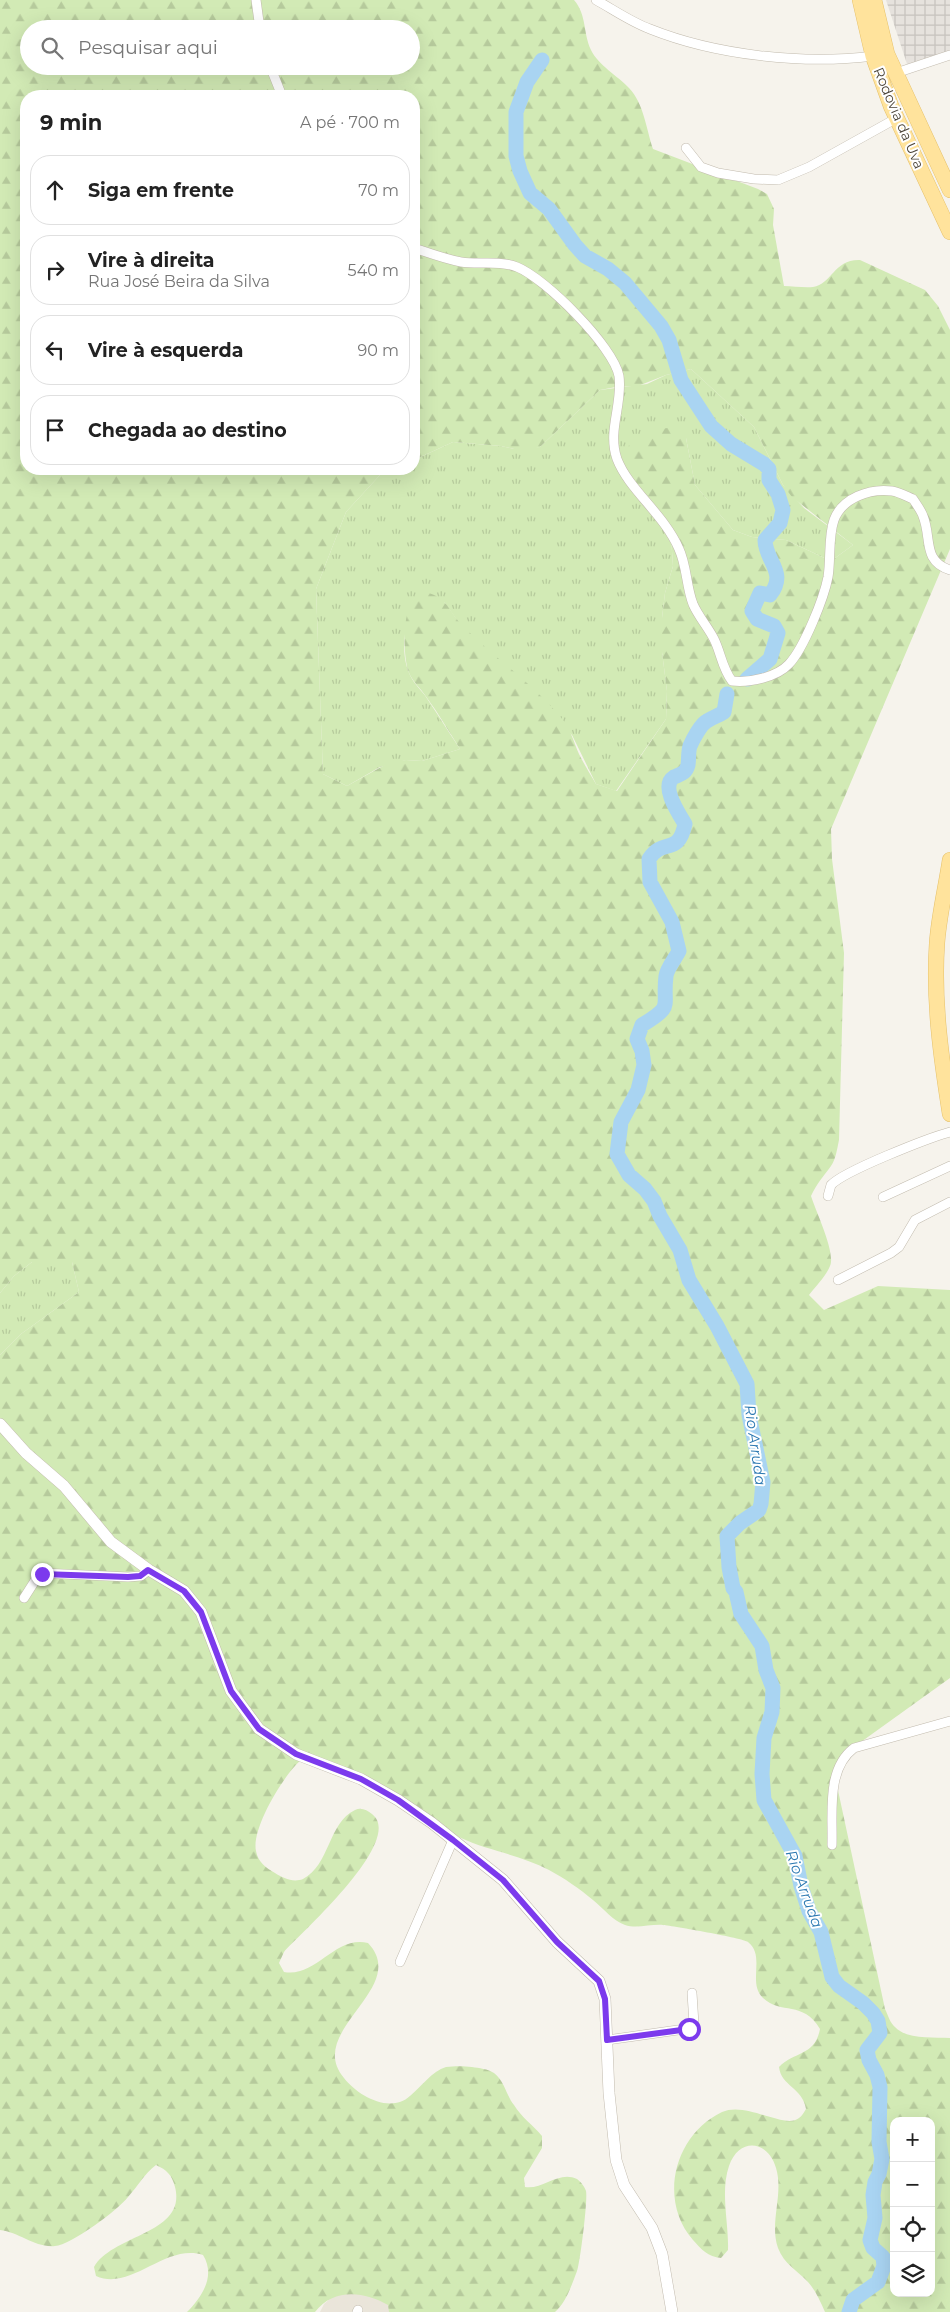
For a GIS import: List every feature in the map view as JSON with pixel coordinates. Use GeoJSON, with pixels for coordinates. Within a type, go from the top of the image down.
{"type":"FeatureCollection","features":[{"type":"Feature","properties":{"kind":"main road","name":"Rodovia da Uva"},"geometry":{"type":"LineString","coordinates":[[860,0],[873,56],[897,118],[950,232]]}},
{"type":"Feature","properties":{"kind":"main road","name":"Rodovia da Uva"},"geometry":{"type":"LineString","coordinates":[[874,0],[887,54],[950,190]]}},
{"type":"Feature","properties":{"kind":"main road"},"geometry":{"type":"LineString","coordinates":[[950,860],[937,943],[939,1043],[950,1114]]}},
{"type":"Feature","properties":{"kind":"street"},"geometry":{"type":"LineString","coordinates":[[256,0],[259,20]]}},
{"type":"Feature","properties":{"kind":"street"},"geometry":{"type":"LineString","coordinates":[[596,0],[649,29],[701,46],[787,58],[842,60],[873,56]]}},
{"type":"Feature","properties":{"kind":"street"},"geometry":{"type":"LineString","coordinates":[[896,73],[950,55]]}},
{"type":"Feature","properties":{"kind":"street"},"geometry":{"type":"LineString","coordinates":[[274,75],[280,90]]}},
{"type":"Feature","properties":{"kind":"street"},"geometry":{"type":"LineString","coordinates":[[686,148],[701,167],[718,173],[754,179],[778,180],[809,167],[897,118]]}},
{"type":"Feature","properties":{"kind":"street"},"geometry":{"type":"LineString","coordinates":[[420,250],[460,262],[518,267],[541,283],[597,336],[612,357],[619,374],[620,392],[614,423],[614,441],[617,458],[630,480],[665,522],[680,550],[693,604],[715,641],[725,672],[732,680],[744,682],[777,673],[789,664],[807,634],[828,578],[834,520],[844,504],[867,493],[892,491],[913,499],[924,517],[932,558],[939,566],[950,570]]}},
{"type":"Feature","properties":{"kind":"street"},"geometry":{"type":"LineString","coordinates":[[828,1196],[831,1185],[843,1176],[909,1147],[950,1132]]}},
{"type":"Feature","properties":{"kind":"street"},"geometry":{"type":"LineString","coordinates":[[883,1197],[950,1166]]}},
{"type":"Feature","properties":{"kind":"street"},"geometry":{"type":"LineString","coordinates":[[838,1280],[891,1253],[899,1247],[915,1220],[950,1202]]}},
{"type":"Feature","properties":{"kind":"street"},"geometry":{"type":"LineString","coordinates":[[0,1424],[26,1453],[64,1486],[111,1542],[148,1570],[184,1591],[201,1612],[231,1691],[259,1729],[296,1754],[368,1783],[405,1805],[453,1840],[503,1880],[557,1942],[599,1981],[605,1999],[609,2093],[616,2160],[624,2185],[652,2228],[662,2254],[672,2312]]}},
{"type":"Feature","properties":{"kind":"street"},"geometry":{"type":"LineString","coordinates":[[24,1598],[38,1576],[42,1574],[128,1577],[140,1576],[148,1570]]}},
{"type":"Feature","properties":{"kind":"street"},"geometry":{"type":"LineString","coordinates":[[832,1845],[834,1783],[837,1768],[845,1755],[854,1748],[950,1721]]}},
{"type":"Feature","properties":{"kind":"street"},"geometry":{"type":"LineString","coordinates":[[400,1962],[453,1840]]}},
{"type":"Feature","properties":{"kind":"street"},"geometry":{"type":"LineString","coordinates":[[607,2040],[692,2028],[694,2024],[692,1993]]}},
{"type":"Feature","properties":{"kind":"shaded area"},"geometry":{"type":"Polygon","coordinates":[[[886,0],[950,0],[950,51],[908,67],[886,0]]]}},
{"type":"Feature","properties":{"kind":"shaded area"},"geometry":{"type":"Polygon","coordinates":[[[339,2291],[397,2298],[392,2312],[320,2312],[324,2304],[339,2291]]]}},
{"type":"Feature","properties":{"kind":"green space"},"geometry":{"type":"Polygon","coordinates":[[[0,0],[574,0],[581,12],[589,44],[594,55],[629,88],[638,101],[653,149],[767,194],[774,209],[773,225],[784,286],[813,287],[819,285],[844,263],[860,260],[925,290],[938,306],[950,330],[950,549],[831,829],[832,859],[844,953],[839,1140],[833,1163],[811,1196],[825,1232],[831,1260],[826,1273],[809,1295],[824,1310],[878,1286],[950,1290],[950,1678],[847,1752],[836,1781],[885,2009],[889,2019],[895,2027],[906,2034],[921,2037],[950,2038],[950,2312],[825,2312],[811,2285],[787,2263],[778,2248],[775,2229],[778,2178],[772,2159],[760,2147],[746,2147],[739,2150],[729,2166],[725,2186],[728,2250],[721,2258],[712,2256],[702,2249],[682,2224],[676,2206],[674,2188],[676,2170],[692,2136],[706,2122],[722,2112],[732,2110],[743,2110],[785,2121],[793,2121],[800,2117],[806,2109],[801,2096],[784,2079],[779,2067],[791,2058],[809,2049],[814,2044],[820,2029],[806,2014],[770,2003],[758,1992],[756,1985],[756,1955],[748,1942],[722,1935],[669,1926],[634,1927],[625,1925],[612,1917],[577,1888],[549,1870],[527,1860],[461,1838],[401,1799],[372,1783],[302,1759],[279,1788],[264,1815],[259,1829],[256,1851],[266,1867],[288,1879],[303,1879],[312,1873],[319,1864],[339,1824],[355,1810],[364,1809],[368,1811],[372,1814],[379,1827],[375,1844],[347,1886],[284,1952],[279,1963],[284,1972],[295,1972],[306,1969],[345,1945],[356,1942],[368,1943],[378,1960],[377,1976],[369,1993],[345,2026],[337,2043],[335,2061],[350,2085],[366,2096],[384,2103],[402,2101],[431,2076],[446,2067],[480,2068],[494,2073],[498,2077],[511,2101],[542,2136],[542,2148],[524,2178],[525,2187],[538,2186],[557,2178],[570,2177],[577,2179],[586,2191],[585,2218],[577,2271],[562,2304],[555,2312],[389,2312],[388,2305],[379,2300],[349,2294],[331,2299],[322,2304],[315,2312],[187,2312],[198,2300],[206,2286],[208,2271],[203,2255],[189,2253],[175,2255],[122,2278],[109,2279],[96,2276],[94,2267],[103,2256],[116,2247],[160,2224],[170,2215],[176,2203],[175,2187],[168,2173],[156,2165],[123,2203],[94,2226],[72,2240],[55,2246],[48,2246],[0,2230],[0,1355],[21,1334],[79,1292],[72,1262],[32,1262],[14,1276],[0,1293],[0,0]]]}},
{"type":"Feature","properties":{"kind":"green space"},"geometry":{"type":"Polygon","coordinates":[[[691,369],[754,427],[783,485],[804,508],[853,545],[831,561],[786,540],[752,537],[733,530],[695,485],[686,438],[671,536],[673,566],[665,593],[662,618],[662,652],[667,691],[666,719],[616,791],[596,784],[572,735],[459,623],[445,603],[426,593],[418,596],[411,605],[405,634],[405,659],[414,682],[460,749],[422,761],[406,760],[380,767],[347,786],[323,774],[316,589],[346,512],[380,475],[420,475],[420,457],[453,442],[514,449],[540,447],[600,390],[647,384],[666,375],[691,369]]]}},
{"type":"Feature","properties":{"kind":"green space"},"geometry":{"type":"Polygon","coordinates":[[[32,1262],[72,1262],[79,1292],[21,1334],[0,1355],[0,1293],[14,1276],[32,1262]]]}},
{"type":"Feature","properties":{"kind":"waterway","name":"Rio Arruda"},"geometry":{"type":"LineString","coordinates":[[542,60],[527,82],[516,112],[516,156],[520,171],[530,193],[549,209],[585,256],[608,269],[625,283],[661,326],[669,340],[681,380],[711,426],[731,444],[769,469],[769,480],[778,494],[783,510],[780,523],[765,540],[777,580],[770,595],[760,593],[752,611],[757,619],[774,626],[778,633],[770,659],[747,679]]}},
{"type":"Feature","properties":{"kind":"waterway","name":"Rio Arruda"},"geometry":{"type":"LineString","coordinates":[[727,694],[724,712],[702,725],[690,746],[686,770],[670,781],[669,787],[672,800],[685,824],[682,834],[674,844],[660,849],[649,859],[650,882],[672,922],[679,951],[667,973],[665,1005],[659,1013],[642,1025],[637,1039],[642,1051],[644,1065],[638,1090],[621,1122],[617,1154],[629,1175],[645,1189],[654,1201],[660,1216],[680,1250],[689,1280],[717,1326],[747,1384],[749,1415],[763,1482],[761,1504],[759,1510],[740,1523],[727,1536],[729,1567],[733,1588],[736,1592],[741,1614],[762,1646],[766,1670],[773,1688],[772,1712],[764,1738],[762,1774],[764,1800],[795,1856],[801,1886],[809,1911],[821,1932],[832,1977],[839,1986],[863,2003],[878,2021],[880,2033],[867,2050],[880,2087],[879,2142],[882,2159],[873,2195],[875,2218],[870,2240],[873,2248],[883,2257],[884,2266],[878,2282],[853,2300],[849,2312]]}},
{"type":"Feature","properties":{"kind":"route"},"geometry":{"type":"LineString","coordinates":[[42,1574],[128,1577],[140,1576],[148,1570],[184,1591],[201,1612],[231,1691],[259,1729],[296,1754],[361,1779],[398,1800],[432,1823],[503,1880],[557,1942],[599,1981],[605,1999],[607,2040],[689,2029]]}}]}
